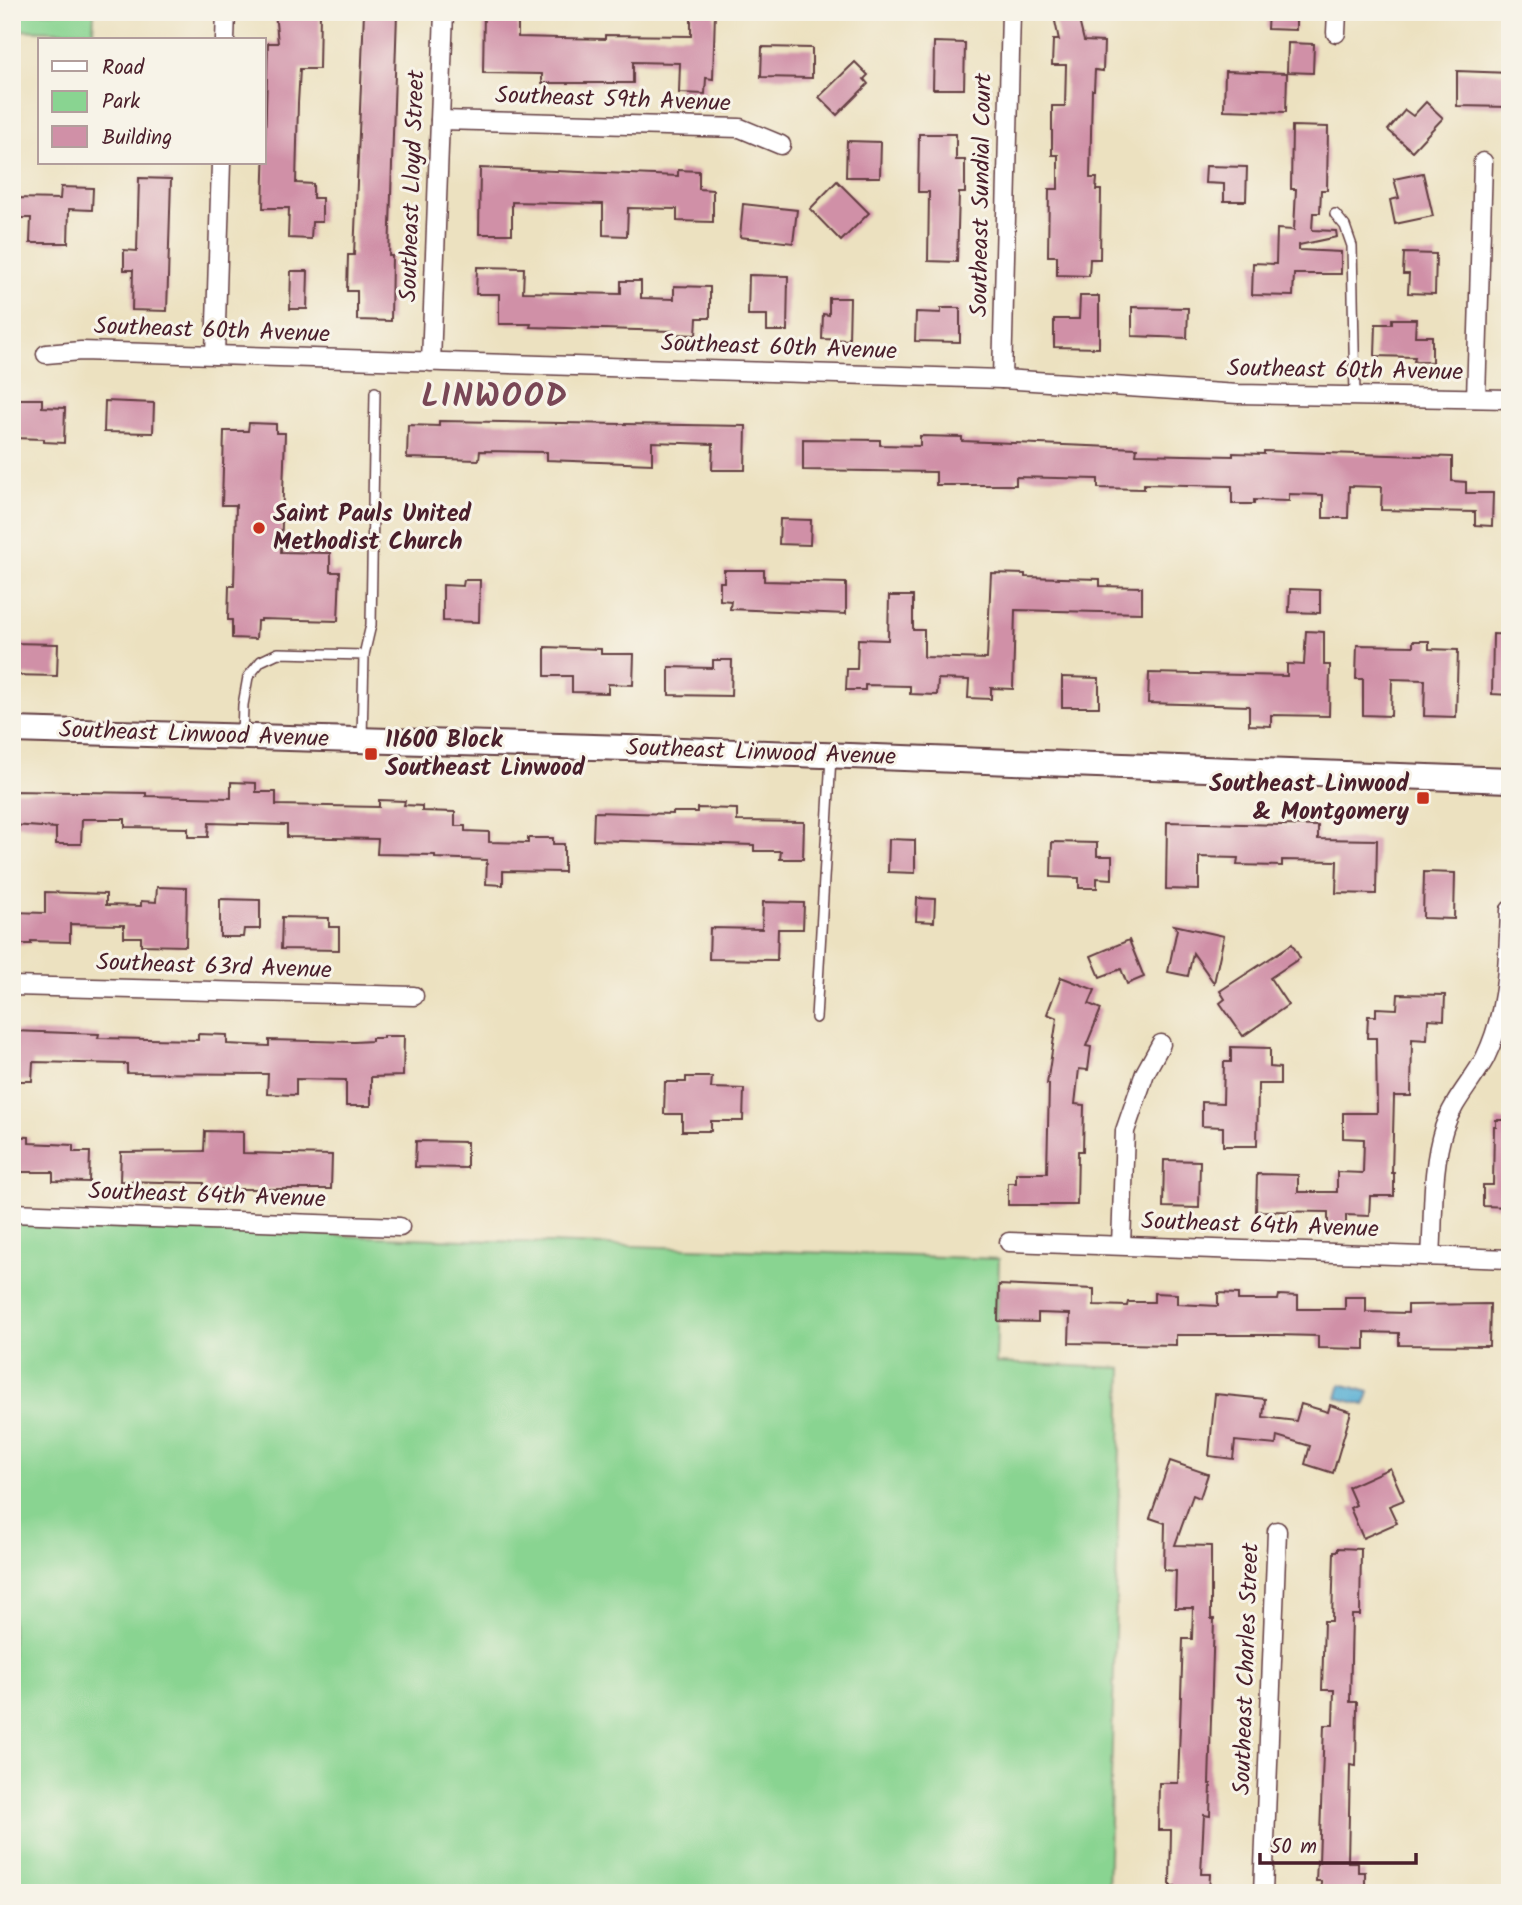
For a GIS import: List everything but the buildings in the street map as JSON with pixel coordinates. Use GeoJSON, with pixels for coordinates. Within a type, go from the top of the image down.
{"type":"FeatureCollection","features":[{"type":"Feature","properties":{"kind":"main road","name":"Southeast Linwood Avenue"},"geometry":{"type":"LineString","coordinates":[[12,730],[831,755],[1510,780]]}},
{"type":"Feature","properties":{"kind":"street"},"geometry":{"type":"LineString","coordinates":[[225,38],[226,12]]}},
{"type":"Feature","properties":{"kind":"street","name":"Southeast Lloyd Street"},"geometry":{"type":"LineString","coordinates":[[431,362],[444,12]]}},
{"type":"Feature","properties":{"kind":"street","name":"Southeast Sundial Court"},"geometry":{"type":"LineString","coordinates":[[1002,379],[1011,12]]}},
{"type":"Feature","properties":{"kind":"street"},"geometry":{"type":"LineString","coordinates":[[1336,33],[1337,12]]}},
{"type":"Feature","properties":{"kind":"street","name":"Southeast 59th Avenue"},"geometry":{"type":"LineString","coordinates":[[440,120],[740,128],[780,145]]}},
{"type":"Feature","properties":{"kind":"street"},"geometry":{"type":"LineString","coordinates":[[1476,398],[1483,162]]}},
{"type":"Feature","properties":{"kind":"street"},"geometry":{"type":"LineString","coordinates":[[215,355],[221,164]]}},
{"type":"Feature","properties":{"kind":"street","name":"Southeast 60th Avenue"},"geometry":{"type":"LineString","coordinates":[[46,354],[81,351],[1002,379],[1238,394],[1510,399]]}},
{"type":"Feature","properties":{"kind":"street"},"geometry":{"type":"LineString","coordinates":[[1432,1256],[1438,1153],[1444,1128],[1454,1105],[1485,1058],[1505,1021],[1510,910]]}},
{"type":"Feature","properties":{"kind":"street","name":"Southeast 63rd Avenue"},"geometry":{"type":"LineString","coordinates":[[12,986],[414,996]]}},
{"type":"Feature","properties":{"kind":"street"},"geometry":{"type":"LineString","coordinates":[[1121,1245],[1125,1131],[1145,1073],[1160,1044]]}},
{"type":"Feature","properties":{"kind":"street","name":"Southeast 64th Avenue"},"geometry":{"type":"LineString","coordinates":[[12,1213],[400,1227]]}},
{"type":"Feature","properties":{"kind":"street","name":"Southeast 64th Avenue"},"geometry":{"type":"LineString","coordinates":[[1009,1242],[1510,1259]]}},
{"type":"Feature","properties":{"kind":"street","name":"Southeast Charles Street"},"geometry":{"type":"LineString","coordinates":[[1263,1893],[1277,1531]]}},
{"type":"Feature","properties":{"kind":"lane"},"geometry":{"type":"LineString","coordinates":[[1335,214],[1345,226],[1352,246],[1354,396]]}},
{"type":"Feature","properties":{"kind":"lane"},"geometry":{"type":"LineString","coordinates":[[362,740],[364,654],[371,625],[375,392]]}},
{"type":"Feature","properties":{"kind":"lane"},"geometry":{"type":"LineString","coordinates":[[242,736],[243,705],[248,677],[261,661],[278,653],[364,654]]}},
{"type":"Feature","properties":{"kind":"lane"},"geometry":{"type":"LineString","coordinates":[[816,1018],[831,755]]}},
{"type":"Feature","properties":{"kind":"green space"},"geometry":{"type":"Polygon","coordinates":[[[12,12],[94,12],[93,32],[12,30],[12,12]]]}},
{"type":"Feature","properties":{"kind":"green space"},"geometry":{"type":"Polygon","coordinates":[[[12,1224],[999,1259],[996,1363],[1122,1368],[1108,1893],[12,1893],[12,1224]]]}},
{"type":"Feature","properties":{"kind":"water"},"geometry":{"type":"Polygon","coordinates":[[[1341,1384],[1369,1392],[1365,1405],[1337,1398],[1341,1384]]]}},
{"type":"Feature","properties":{"kind":"place","name":"Saint Pauls United Methodist Church"},"geometry":{"type":"Point","coordinates":[259,528]}},
{"type":"Feature","properties":{"kind":"place","name":"11600 Block Southeast Linwood"},"geometry":{"type":"Point","coordinates":[371,754]}},
{"type":"Feature","properties":{"kind":"place","name":"Southeast Linwood & Montgomery"},"geometry":{"type":"Point","coordinates":[1423,798]}},
{"type":"Feature","properties":{"kind":"district","name":"LINWOOD"},"geometry":{"type":"Point","coordinates":[495,397]}}]}
